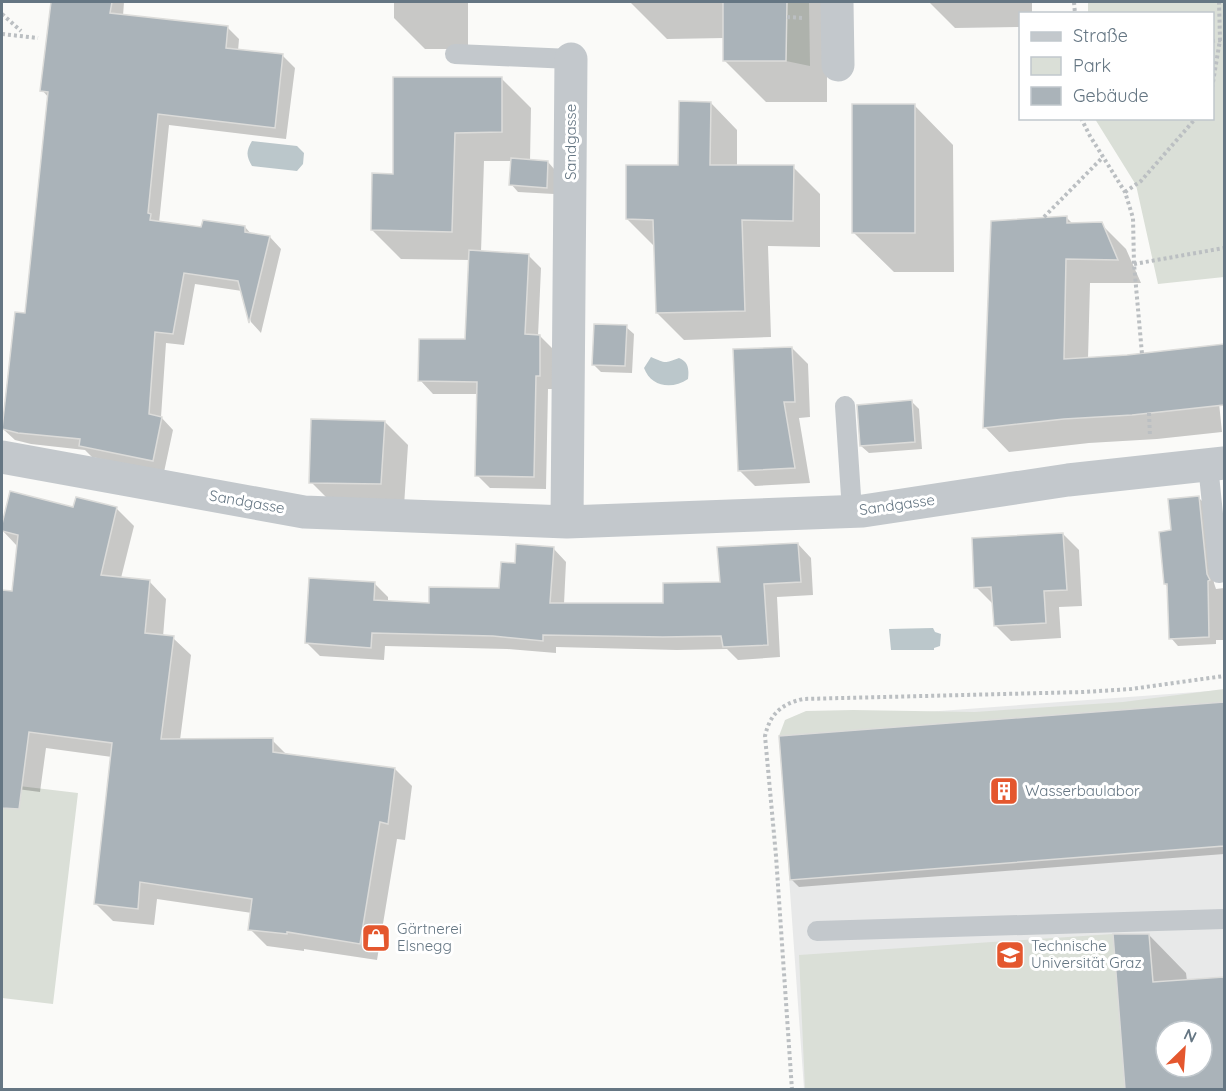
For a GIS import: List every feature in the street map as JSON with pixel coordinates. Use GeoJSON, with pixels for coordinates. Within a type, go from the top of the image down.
{"type":"FeatureCollection","features":[{"type":"Feature","properties":{"kind":"street"},"geometry":{"type":"LineString","coordinates":[[837,2],[838,65]]}},
{"type":"Feature","properties":{"kind":"street","name":"Sandgasse"},"geometry":{"type":"LineString","coordinates":[[567,522],[571,59]]}},
{"type":"Feature","properties":{"kind":"street","name":"Sandgasse"},"geometry":{"type":"LineString","coordinates":[[2,457],[304,512],[567,522],[863,512],[1068,480],[1216,464]]}},
{"type":"Feature","properties":{"kind":"lane","name":"Sandgasse"},"geometry":{"type":"LineString","coordinates":[[455,54],[571,59]]}},
{"type":"Feature","properties":{"kind":"lane"},"geometry":{"type":"LineString","coordinates":[[845,406],[852,512]]}},
{"type":"Feature","properties":{"kind":"lane"},"geometry":{"type":"LineString","coordinates":[[1216,464],[1219,573]]}},
{"type":"Feature","properties":{"kind":"lane"},"geometry":{"type":"LineString","coordinates":[[817,931],[1224,919]]}},
{"type":"Feature","properties":{"kind":"path"},"geometry":{"type":"LineString","coordinates":[[1214,78],[1222,40],[1219,2]]}},
{"type":"Feature","properties":{"kind":"path"},"geometry":{"type":"LineString","coordinates":[[2,15],[21,31]]}},
{"type":"Feature","properties":{"kind":"path"},"geometry":{"type":"LineString","coordinates":[[2,34],[38,38]]}},
{"type":"Feature","properties":{"kind":"path"},"geometry":{"type":"LineString","coordinates":[[1082,120],[1125,192],[1133,218],[1134,264],[1142,354]]}},
{"type":"Feature","properties":{"kind":"path"},"geometry":{"type":"LineString","coordinates":[[1125,192],[1142,181],[1194,120]]}},
{"type":"Feature","properties":{"kind":"path"},"geometry":{"type":"LineString","coordinates":[[1044,217],[1103,157]]}},
{"type":"Feature","properties":{"kind":"path"},"geometry":{"type":"LineString","coordinates":[[1134,264],[1224,248]]}},
{"type":"Feature","properties":{"kind":"path"},"geometry":{"type":"LineString","coordinates":[[792,1089],[777,868],[765,736],[771,719],[783,706],[803,699],[1084,693],[1224,676]]}},
{"type":"Feature","properties":{"kind":"shaded area"},"geometry":{"type":"Polygon","coordinates":[[[252,141],[297,146],[304,153],[303,164],[297,171],[252,166],[248,154],[252,141]]]}},
{"type":"Feature","properties":{"kind":"shaded area"},"geometry":{"type":"Polygon","coordinates":[[[651,357],[665,362],[679,358],[688,367],[688,379],[675,385],[657,383],[644,368],[651,357]]]}},
{"type":"Feature","properties":{"kind":"shaded area"},"geometry":{"type":"Polygon","coordinates":[[[933,628],[935,632],[941,634],[940,646],[934,650],[891,650],[889,629],[933,628]]]}},
{"type":"Feature","properties":{"kind":"shaded area","name":"Technische Universität Graz"},"geometry":{"type":"Polygon","coordinates":[[[1224,690],[1224,1089],[804,1089],[779,736],[804,721],[1224,690]]]}},
{"type":"Feature","properties":{"kind":"green space"},"geometry":{"type":"Polygon","coordinates":[[[787,2],[809,2],[810,66],[786,61],[787,2]]]}},
{"type":"Feature","properties":{"kind":"green space"},"geometry":{"type":"Polygon","coordinates":[[[1088,2],[1224,2],[1224,277],[1158,284],[1136,185],[1096,120],[1214,120],[1214,12],[1088,12],[1088,2]]]}},
{"type":"Feature","properties":{"kind":"green space"},"geometry":{"type":"Polygon","coordinates":[[[1224,689],[1224,702],[779,736],[785,720],[806,711],[975,712],[1123,702],[1224,689]]]}},
{"type":"Feature","properties":{"kind":"green space"},"geometry":{"type":"Polygon","coordinates":[[[2,784],[78,793],[53,1004],[2,998],[2,784]]]}},
{"type":"Feature","properties":{"kind":"green space"},"geometry":{"type":"Polygon","coordinates":[[[1113,934],[1125,1089],[805,1089],[799,955],[1113,934]]]}},
{"type":"Feature","properties":{"kind":"building"},"geometry":{"type":"Polygon","coordinates":[[[51,2],[112,2],[110,13],[228,26],[226,48],[283,54],[275,128],[158,114],[148,213],[151,214],[150,220],[201,227],[203,220],[245,226],[245,232],[270,236],[249,323],[238,281],[184,273],[173,334],[155,332],[149,414],[162,417],[153,461],[79,446],[80,439],[18,433],[2,429],[15,312],[25,313],[48,92],[40,91],[51,2]]]}},
{"type":"Feature","properties":{"kind":"building"},"geometry":{"type":"Polygon","coordinates":[[[723,2],[787,2],[786,61],[723,61],[723,2]]]}},
{"type":"Feature","properties":{"kind":"building"},"geometry":{"type":"Polygon","coordinates":[[[393,77],[502,77],[502,132],[455,133],[452,232],[371,230],[372,173],[393,174],[393,77]]]}},
{"type":"Feature","properties":{"kind":"building"},"geometry":{"type":"Polygon","coordinates":[[[679,101],[711,102],[710,165],[794,165],[793,221],[742,220],[745,311],[656,313],[653,220],[626,219],[626,165],[678,165],[679,101]]]}},
{"type":"Feature","properties":{"kind":"building"},"geometry":{"type":"Polygon","coordinates":[[[852,104],[915,104],[915,233],[852,233],[852,104]]]}},
{"type":"Feature","properties":{"kind":"building"},"geometry":{"type":"Polygon","coordinates":[[[511,158],[548,161],[547,188],[509,185],[511,158]]]}},
{"type":"Feature","properties":{"kind":"building"},"geometry":{"type":"Polygon","coordinates":[[[1067,216],[1067,223],[1102,222],[1118,260],[1066,259],[1064,359],[1127,355],[1224,344],[1224,405],[983,428],[991,221],[1067,216]]]}},
{"type":"Feature","properties":{"kind":"building"},"geometry":{"type":"Polygon","coordinates":[[[469,250],[529,254],[525,334],[540,335],[540,376],[536,376],[534,477],[475,476],[477,382],[418,381],[419,339],[465,339],[469,250]]]}},
{"type":"Feature","properties":{"kind":"building"},"geometry":{"type":"Polygon","coordinates":[[[594,324],[627,325],[625,366],[592,365],[594,324]]]}},
{"type":"Feature","properties":{"kind":"building"},"geometry":{"type":"Polygon","coordinates":[[[792,347],[795,402],[784,402],[795,468],[738,471],[733,349],[792,347]]]}},
{"type":"Feature","properties":{"kind":"building"},"geometry":{"type":"Polygon","coordinates":[[[912,400],[915,442],[860,446],[857,405],[912,400]]]}},
{"type":"Feature","properties":{"kind":"building"},"geometry":{"type":"Polygon","coordinates":[[[311,419],[385,421],[381,484],[309,483],[311,419]]]}},
{"type":"Feature","properties":{"kind":"building"},"geometry":{"type":"Polygon","coordinates":[[[10,491],[73,507],[76,497],[117,507],[101,575],[150,580],[145,633],[174,636],[161,739],[273,738],[273,752],[395,768],[388,824],[380,822],[360,944],[287,932],[287,934],[248,930],[252,899],[140,882],[138,909],[94,904],[112,743],[29,732],[19,809],[2,808],[2,590],[12,591],[18,535],[2,531],[10,491]]]}},
{"type":"Feature","properties":{"kind":"building"},"geometry":{"type":"Polygon","coordinates":[[[1199,496],[1207,574],[1210,580],[1208,581],[1209,637],[1169,639],[1167,584],[1164,584],[1159,532],[1171,530],[1168,499],[1199,496]]]}},
{"type":"Feature","properties":{"kind":"building"},"geometry":{"type":"Polygon","coordinates":[[[1063,533],[1067,590],[1044,591],[1046,623],[994,626],[991,587],[974,588],[972,538],[1063,533]]]}},
{"type":"Feature","properties":{"kind":"building"},"geometry":{"type":"Polygon","coordinates":[[[798,543],[801,582],[764,584],[768,645],[723,647],[721,636],[543,635],[543,641],[493,636],[372,633],[371,648],[305,643],[309,578],[375,582],[374,600],[429,603],[429,587],[499,588],[501,562],[515,563],[516,544],[554,547],[550,603],[663,603],[663,583],[720,582],[717,547],[798,543]]]}},
{"type":"Feature","properties":{"kind":"building","name":"Wasserbaulabor"},"geometry":{"type":"Polygon","coordinates":[[[1224,702],[1224,846],[790,880],[779,736],[1224,702]]]}},
{"type":"Feature","properties":{"kind":"building"},"geometry":{"type":"Polygon","coordinates":[[[1113,934],[1149,934],[1153,982],[1224,977],[1224,1089],[1125,1089],[1113,934]]]}},
{"type":"Feature","properties":{"kind":"place","name":"Wasserbaulabor"},"geometry":{"type":"Point","coordinates":[1004,791]}},
{"type":"Feature","properties":{"kind":"place","name":"Gärtnerei Elsnegg"},"geometry":{"type":"Point","coordinates":[376,938]}},
{"type":"Feature","properties":{"kind":"place","name":"Technische Universität Graz"},"geometry":{"type":"Point","coordinates":[1010,955]}}]}
